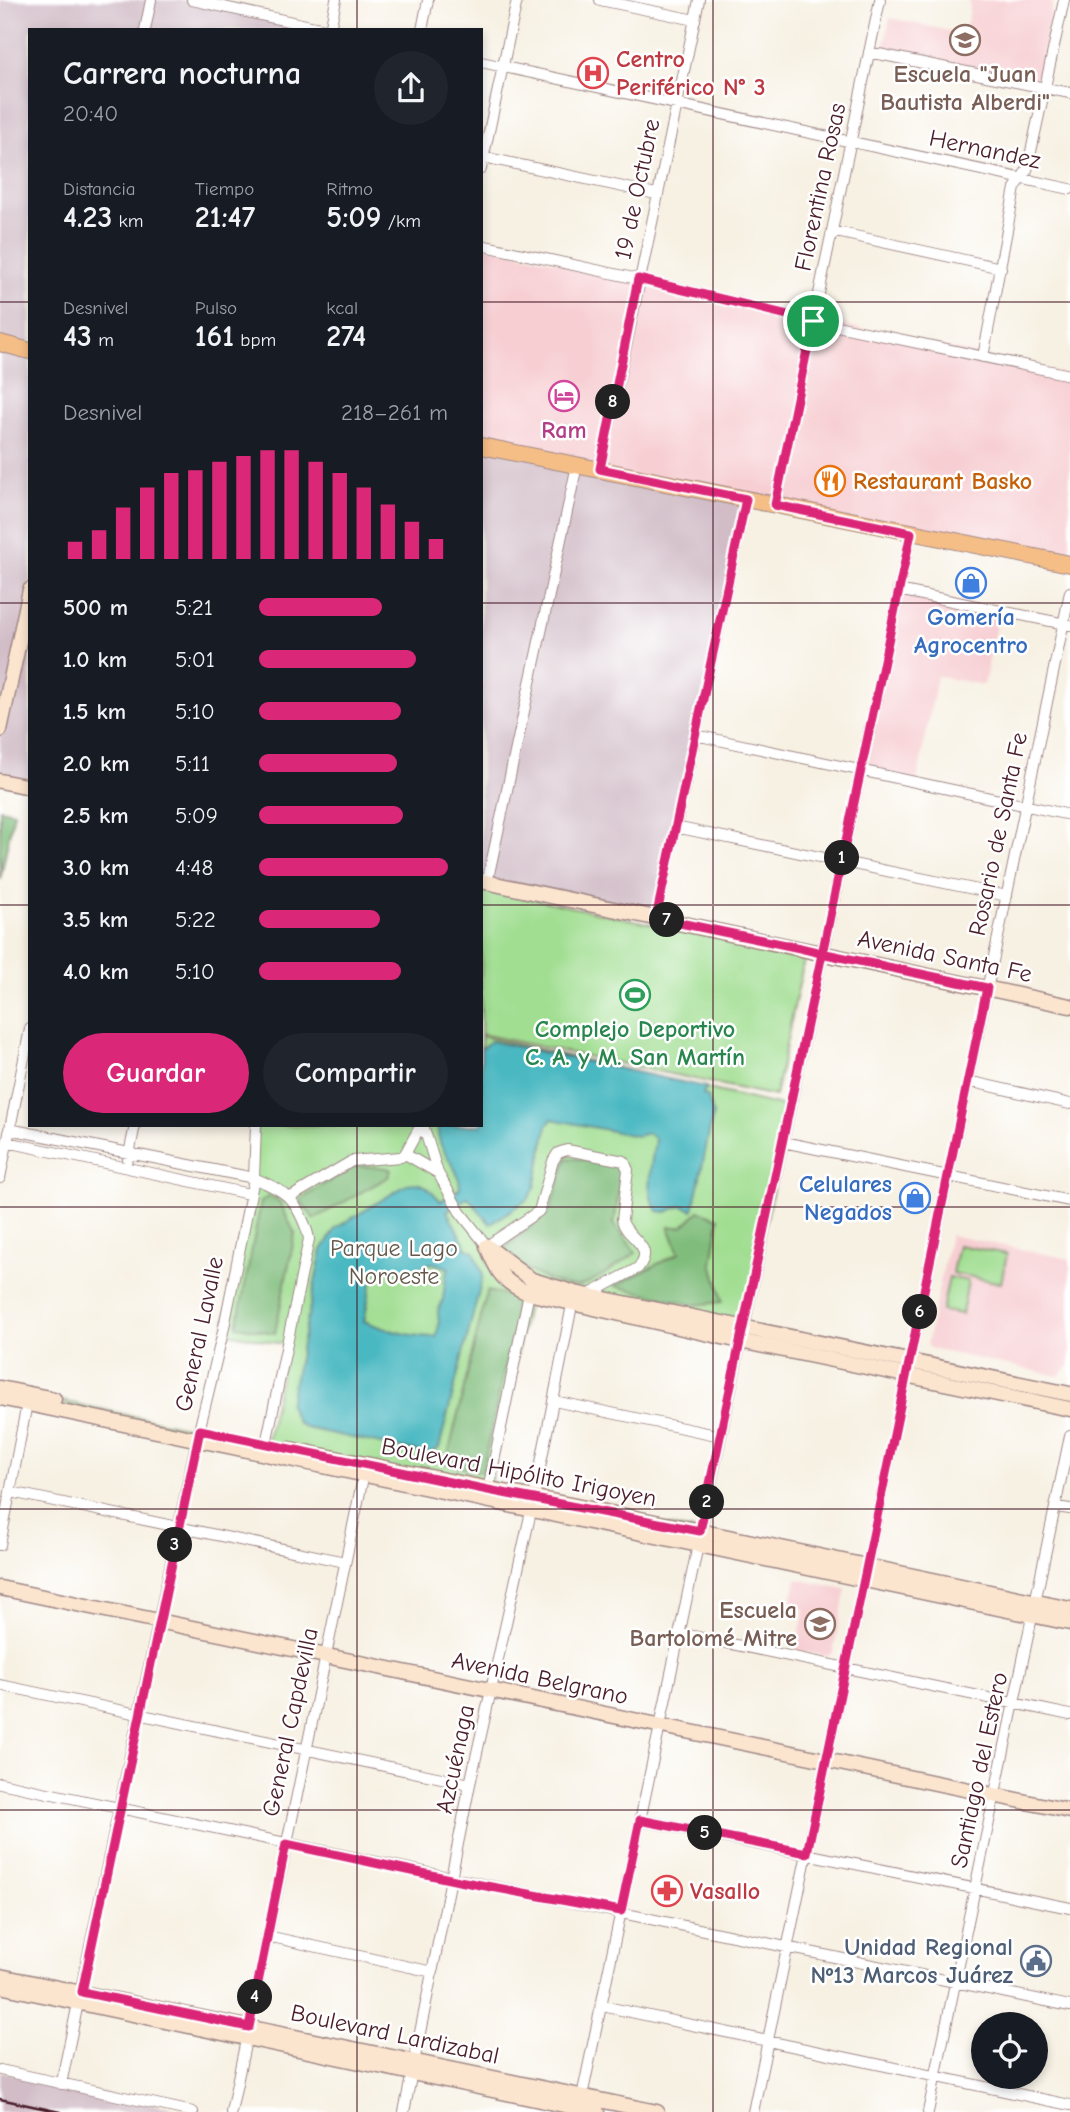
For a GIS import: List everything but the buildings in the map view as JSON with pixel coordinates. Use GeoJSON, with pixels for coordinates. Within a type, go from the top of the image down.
{"type":"FeatureCollection","features":[{"type":"Feature","properties":{"kind":"main road"},"geometry":{"type":"LineString","coordinates":[[0,343],[28,350]]}},
{"type":"Feature","properties":{"kind":"main road"},"geometry":{"type":"LineString","coordinates":[[483,446],[1070,564]]}},
{"type":"Feature","properties":{"kind":"street"},"geometry":{"type":"LineString","coordinates":[[145,28],[152,0]]}},
{"type":"Feature","properties":{"kind":"street"},"geometry":{"type":"LineString","coordinates":[[192,0],[321,28]]}},
{"type":"Feature","properties":{"kind":"street"},"geometry":{"type":"LineString","coordinates":[[330,28],[336,0]]}},
{"type":"Feature","properties":{"kind":"street"},"geometry":{"type":"LineString","coordinates":[[422,28],[428,0]]}},
{"type":"Feature","properties":{"kind":"street"},"geometry":{"type":"LineString","coordinates":[[517,0],[483,156],[656,194]]}},
{"type":"Feature","properties":{"kind":"street"},"geometry":{"type":"LineString","coordinates":[[600,0],[695,20]]}},
{"type":"Feature","properties":{"kind":"street","name":"19 de Octubre"},"geometry":{"type":"LineString","coordinates":[[600,469],[699,0]]}},
{"type":"Feature","properties":{"kind":"street","name":"Florentina Rosas"},"geometry":{"type":"LineString","coordinates":[[775,505],[880,0]]}},
{"type":"Feature","properties":{"kind":"street"},"geometry":{"type":"LineString","coordinates":[[983,356],[1015,188],[1027,170],[1064,0]]}},
{"type":"Feature","properties":{"kind":"street"},"geometry":{"type":"LineString","coordinates":[[869,52],[1070,93]]}},
{"type":"Feature","properties":{"kind":"street","name":"Hernandez"},"geometry":{"type":"LineString","coordinates":[[483,62],[1070,189]]}},
{"type":"Feature","properties":{"kind":"street"},"geometry":{"type":"LineString","coordinates":[[832,231],[1001,268]]}},
{"type":"Feature","properties":{"kind":"street"},"geometry":{"type":"LineString","coordinates":[[483,245],[813,321],[1070,375]]}},
{"type":"Feature","properties":{"kind":"street"},"geometry":{"type":"LineString","coordinates":[[484,882],[577,465]]}},
{"type":"Feature","properties":{"kind":"street"},"geometry":{"type":"LineString","coordinates":[[656,918],[746,499]]}},
{"type":"Feature","properties":{"kind":"street"},"geometry":{"type":"LineString","coordinates":[[580,2106],[911,533]]}},
{"type":"Feature","properties":{"kind":"street"},"geometry":{"type":"LineString","coordinates":[[898,590],[1067,625]]}},
{"type":"Feature","properties":{"kind":"street","name":"Rosario de Santa Fe"},"geometry":{"type":"LineString","coordinates":[[753,2112],[1025,805],[1067,625],[1070,592]]}},
{"type":"Feature","properties":{"kind":"street"},"geometry":{"type":"LineString","coordinates":[[0,730],[28,599]]}},
{"type":"Feature","properties":{"kind":"street"},"geometry":{"type":"LineString","coordinates":[[695,734],[1070,815]]}},
{"type":"Feature","properties":{"kind":"street"},"geometry":{"type":"LineString","coordinates":[[0,781],[28,787]]}},
{"type":"Feature","properties":{"kind":"street"},"geometry":{"type":"LineString","coordinates":[[675,827],[1007,896]]}},
{"type":"Feature","properties":{"kind":"street","name":"Avenida Santa Fe"},"geometry":{"type":"LineString","coordinates":[[484,882],[1070,1006]]}},
{"type":"Feature","properties":{"kind":"street"},"geometry":{"type":"LineString","coordinates":[[0,1178],[28,1039]]}},
{"type":"Feature","properties":{"kind":"street"},"geometry":{"type":"LineString","coordinates":[[968,1082],[1070,1104]]}},
{"type":"Feature","properties":{"kind":"street"},"geometry":{"type":"LineString","coordinates":[[127,1166],[135,1127]]}},
{"type":"Feature","properties":{"kind":"street","name":"General Lavalle"},"geometry":{"type":"LineString","coordinates":[[61,2084],[198,1435],[223,1332],[254,1178],[256,1127]]}},
{"type":"Feature","properties":{"kind":"street"},"geometry":{"type":"LineString","coordinates":[[289,1198],[352,1161],[393,1159],[405,1154],[421,1127]]}},
{"type":"Feature","properties":{"kind":"street"},"geometry":{"type":"LineString","coordinates":[[423,1127],[438,1173],[447,1190],[486,1246],[498,1273],[513,1287],[530,1287],[908,1368],[1070,1409]]}},
{"type":"Feature","properties":{"kind":"street"},"geometry":{"type":"LineString","coordinates":[[9,1129],[254,1178],[289,1198],[308,1231],[309,1239],[266,1444]]}},
{"type":"Feature","properties":{"kind":"street"},"geometry":{"type":"LineString","coordinates":[[7,1142],[249,1194]]}},
{"type":"Feature","properties":{"kind":"street"},"geometry":{"type":"LineString","coordinates":[[783,1142],[1070,1201]]}},
{"type":"Feature","properties":{"kind":"street"},"geometry":{"type":"LineString","coordinates":[[486,1246],[539,1211],[553,1161],[558,1153],[567,1150],[624,1161],[628,1170],[622,1220],[624,1227],[640,1243],[644,1251],[643,1262],[638,1268],[578,1298]]}},
{"type":"Feature","properties":{"kind":"street"},"geometry":{"type":"LineString","coordinates":[[405,1154],[438,1173]]}},
{"type":"Feature","properties":{"kind":"street"},"geometry":{"type":"LineString","coordinates":[[488,1490],[530,1287]]}},
{"type":"Feature","properties":{"kind":"street","name":"Azcuénaga"},"geometry":{"type":"LineString","coordinates":[[404,2112],[491,1690],[578,1298]]}},
{"type":"Feature","properties":{"kind":"street"},"geometry":{"type":"LineString","coordinates":[[908,1368],[1070,1394]]}},
{"type":"Feature","properties":{"kind":"street","name":"Boulevard Hipólito Irigoyen"},"geometry":{"type":"LineString","coordinates":[[0,1388],[28,1399],[365,1470],[1034,1608],[1070,1609]]}},
{"type":"Feature","properties":{"kind":"street","name":"Boulevard Hipólito Irigoyen"},"geometry":{"type":"LineString","coordinates":[[0,1398],[28,1399]]}},
{"type":"Feature","properties":{"kind":"street"},"geometry":{"type":"LineString","coordinates":[[0,1545],[28,1399]]}},
{"type":"Feature","properties":{"kind":"street"},"geometry":{"type":"LineString","coordinates":[[554,1401],[721,1436]]}},
{"type":"Feature","properties":{"kind":"street","name":"Boulevard Hipólito Irigoyen"},"geometry":{"type":"LineString","coordinates":[[198,1435],[266,1444],[365,1470],[488,1490],[533,1504]]}},
{"type":"Feature","properties":{"kind":"street","name":"Santiago del Estero"},"geometry":{"type":"LineString","coordinates":[[928,2112],[1070,1436]]}},
{"type":"Feature","properties":{"kind":"street","name":"General Capdevilla"},"geometry":{"type":"LineString","coordinates":[[231,2112],[365,1470]]}},
{"type":"Feature","properties":{"kind":"street"},"geometry":{"type":"LineString","coordinates":[[11,1492],[345,1562]]}},
{"type":"Feature","properties":{"kind":"street"},"geometry":{"type":"LineString","coordinates":[[1056,1507],[1070,1510]]}},
{"type":"Feature","properties":{"kind":"street","name":"Avenida Belgrano"},"geometry":{"type":"LineString","coordinates":[[0,1588],[1070,1811]]}},
{"type":"Feature","properties":{"kind":"street","name":"Boulevard Hipólito Irigoyen"},"geometry":{"type":"LineString","coordinates":[[1034,1608],[1070,1623]]}},
{"type":"Feature","properties":{"kind":"street"},"geometry":{"type":"LineString","coordinates":[[679,1633],[1070,1715]]}},
{"type":"Feature","properties":{"kind":"street"},"geometry":{"type":"LineString","coordinates":[[0,1685],[471,1784]]}},
{"type":"Feature","properties":{"kind":"street"},"geometry":{"type":"LineString","coordinates":[[0,1783],[1070,2006]]}},
{"type":"Feature","properties":{"kind":"street"},"geometry":{"type":"LineString","coordinates":[[640,1820],[1070,1908]]}},
{"type":"Feature","properties":{"kind":"street"},"geometry":{"type":"LineString","coordinates":[[267,1936],[433,1972]]}},
{"type":"Feature","properties":{"kind":"street","name":"Boulevard Lardizabal"},"geometry":{"type":"LineString","coordinates":[[0,1976],[81,1997],[413,2067],[597,2112]]}},
{"type":"Feature","properties":{"kind":"street","name":"Boulevard Lardizabal"},"geometry":{"type":"LineString","coordinates":[[0,1986],[81,1997]]}},
{"type":"Feature","properties":{"kind":"street"},"geometry":{"type":"LineString","coordinates":[[602,2006],[1070,2105]]}},
{"type":"Feature","properties":{"kind":"street"},"geometry":{"type":"LineString","coordinates":[[0,2070],[193,2112]]}},
{"type":"Feature","properties":{"kind":"street","name":"Boulevard Lardizabal"},"geometry":{"type":"LineString","coordinates":[[580,2106],[657,2112]]}},
{"type":"Feature","properties":{"kind":"shaded area"},"geometry":{"type":"Polygon","coordinates":[[[0,0],[192,0],[320,28],[28,28],[28,787],[0,781],[0,0]]]}},
{"type":"Feature","properties":{"kind":"shaded area","name":"Escuela \"Juan Bautista Alberdi\""},"geometry":{"type":"Polygon","coordinates":[[[969,0],[1050,0],[1053,4],[1037,80],[886,49],[884,46],[890,18],[964,34],[970,10],[969,0]]]}},
{"type":"Feature","properties":{"kind":"shaded area"},"geometry":{"type":"Polygon","coordinates":[[[483,245],[1070,375],[1070,564],[483,446],[483,245]]]}},
{"type":"Feature","properties":{"kind":"shaded area"},"geometry":{"type":"Polygon","coordinates":[[[483,446],[746,500],[656,918],[483,881],[483,446]]]}},
{"type":"Feature","properties":{"kind":"shaded area"},"geometry":{"type":"Polygon","coordinates":[[[898,590],[999,610],[984,685],[937,676],[917,782],[860,769],[898,590]]]}},
{"type":"Feature","properties":{"kind":"shaded area"},"geometry":{"type":"Polygon","coordinates":[[[950,1235],[1070,1259],[1070,1365],[1059,1376],[931,1349],[927,1345],[950,1235]]]}},
{"type":"Feature","properties":{"kind":"shaded area","name":"Escuela Bartolomé Mitre"},"geometry":{"type":"Polygon","coordinates":[[[796,1579],[846,1589],[833,1652],[827,1656],[796,1650],[805,1609],[790,1606],[796,1579]]]}},
{"type":"Feature","properties":{"kind":"shaded area"},"geometry":{"type":"Polygon","coordinates":[[[0,2071],[190,2112],[0,2112],[0,2071]]]}},
{"type":"Feature","properties":{"kind":"green space"},"geometry":{"type":"Polygon","coordinates":[[[0,809],[14,812],[0,880],[0,809]]]}},
{"type":"Feature","properties":{"kind":"green space","name":"Complejo Deportivo C. A. y M. San Martín"},"geometry":{"type":"Polygon","coordinates":[[[483,888],[805,956],[775,1096],[483,1034],[483,888]]]}},
{"type":"Feature","properties":{"kind":"green space","name":"Parque Lago Noroeste"},"geometry":{"type":"Polygon","coordinates":[[[483,1036],[790,1108],[744,1326],[532,1281],[489,1489],[1070,1609],[1070,1623],[197,1439],[0,1388],[266,1444],[287,1345],[223,1332],[249,1194],[256,1127],[483,1127],[483,1036]]]}},
{"type":"Feature","properties":{"kind":"green space"},"geometry":{"type":"Polygon","coordinates":[[[567,1158],[611,1163],[622,1170],[614,1224],[636,1253],[599,1277],[579,1286],[548,1280],[498,1254],[550,1210],[567,1158]]]}},
{"type":"Feature","properties":{"kind":"green space"},"geometry":{"type":"Polygon","coordinates":[[[351,1167],[391,1170],[388,1177],[314,1219],[300,1200],[351,1167]]]}},
{"type":"Feature","properties":{"kind":"green space"},"geometry":{"type":"Polygon","coordinates":[[[269,1196],[279,1201],[295,1234],[275,1333],[237,1326],[261,1202],[269,1196]]]}},
{"type":"Feature","properties":{"kind":"green space"},"geometry":{"type":"Polygon","coordinates":[[[699,1211],[719,1218],[712,1263],[723,1302],[694,1305],[615,1286],[679,1253],[669,1227],[682,1227],[699,1211]]]}},
{"type":"Feature","properties":{"kind":"green space"},"geometry":{"type":"Polygon","coordinates":[[[958,1245],[1007,1254],[1001,1283],[952,1273],[958,1245]]]}},
{"type":"Feature","properties":{"kind":"green space"},"geometry":{"type":"Polygon","coordinates":[[[949,1277],[968,1281],[962,1314],[942,1311],[949,1277]]]}},
{"type":"Feature","properties":{"kind":"green space"},"geometry":{"type":"Polygon","coordinates":[[[487,1291],[520,1298],[482,1472],[446,1464],[487,1291]]]}},
{"type":"Feature","properties":{"kind":"water"},"geometry":{"type":"Polygon","coordinates":[[[490,1041],[706,1087],[703,1094],[708,1097],[713,1114],[693,1210],[681,1206],[666,1212],[658,1211],[653,1204],[649,1186],[655,1139],[648,1133],[637,1136],[552,1119],[547,1126],[535,1188],[528,1199],[490,1224],[468,1197],[447,1211],[467,1249],[474,1251],[483,1275],[439,1448],[428,1454],[306,1428],[297,1422],[289,1405],[322,1250],[336,1228],[408,1184],[422,1185],[441,1201],[460,1188],[456,1172],[438,1134],[438,1127],[483,1127],[483,1047],[490,1041]],[[432,1263],[410,1271],[374,1269],[364,1321],[417,1336],[436,1337],[438,1311],[443,1299],[449,1268],[432,1263]]]}},
{"type":"Feature","properties":{"kind":"railway"},"geometry":{"type":"LineString","coordinates":[[0,2099],[60,2112]]}},
{"type":"Feature","properties":{"kind":"place","name":"Escuela \"Juan Bautista Alberdi\""},"geometry":{"type":"Point","coordinates":[965,40]}},
{"type":"Feature","properties":{"kind":"place","name":"Centro Periférico N° 3"},"geometry":{"type":"Point","coordinates":[593,73]}},
{"type":"Feature","properties":{"kind":"place","name":"Ram"},"geometry":{"type":"Point","coordinates":[564,396]}},
{"type":"Feature","properties":{"kind":"place","name":"Restaurant Basko"},"geometry":{"type":"Point","coordinates":[830,481]}},
{"type":"Feature","properties":{"kind":"place","name":"Gomería Agrocentro"},"geometry":{"type":"Point","coordinates":[971,583]}},
{"type":"Feature","properties":{"kind":"place","name":"Complejo Deportivo C. A. y M. San Martín"},"geometry":{"type":"Point","coordinates":[635,995]}},
{"type":"Feature","properties":{"kind":"place","name":"Celulares Negados"},"geometry":{"type":"Point","coordinates":[915,1198]}},
{"type":"Feature","properties":{"kind":"place","name":"Escuela Bartolomé Mitre"},"geometry":{"type":"Point","coordinates":[820,1624]}},
{"type":"Feature","properties":{"kind":"place","name":"Vasallo"},"geometry":{"type":"Point","coordinates":[667,1891]}},
{"type":"Feature","properties":{"kind":"place","name":"Unidad Regional Nº13 Marcos Juárez"},"geometry":{"type":"Point","coordinates":[1036,1961]}},
{"type":"Feature","properties":{"kind":"route"},"geometry":{"type":"LineString","coordinates":[[813,321],[638,279],[600,469],[746,499],[656,918],[800,948],[821,953],[987,988],[807,1853],[640,1820],[621,1911],[459,1881],[286,1844],[249,2027],[82,1992],[200,1430],[700,1531],[821,953],[911,533],[775,505],[813,321]]}}]}
